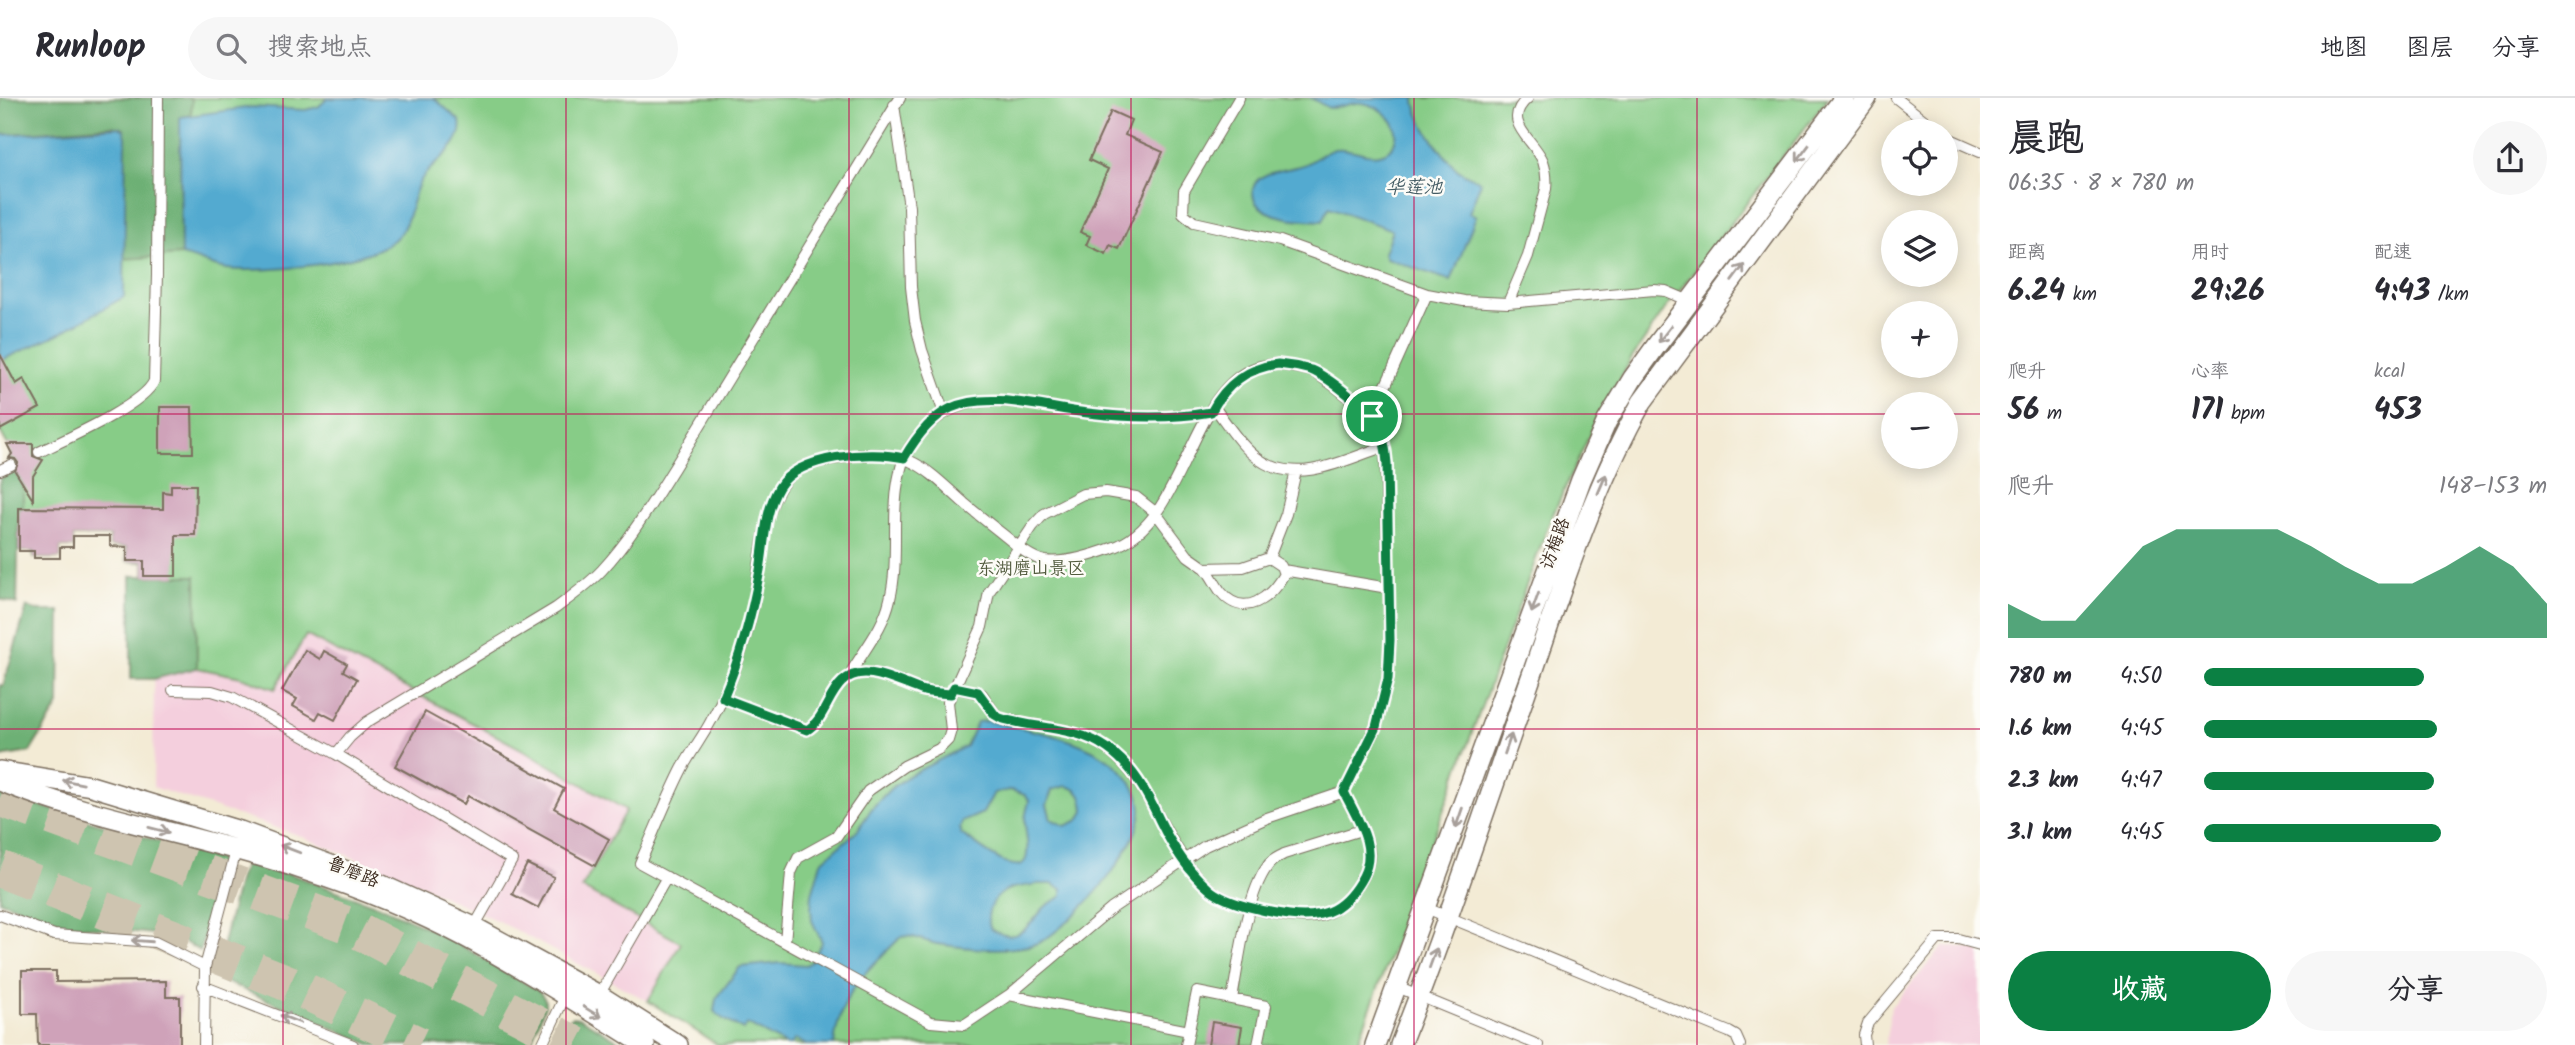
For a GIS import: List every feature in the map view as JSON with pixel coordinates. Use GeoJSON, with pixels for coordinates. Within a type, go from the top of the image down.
{"type":"FeatureCollection","features":[{"type":"Feature","properties":{"kind":"street","name":"访梅路"},"geometry":{"type":"LineString","coordinates":[[1375,1045],[1565,520],[1612,413],[1633,378],[1844,98]]}},
{"type":"Feature","properties":{"kind":"street","name":"访梅路"},"geometry":{"type":"LineString","coordinates":[[1400,1045],[1584,527],[1614,455],[1642,402],[1867,98]]}},
{"type":"Feature","properties":{"kind":"street"},"geometry":{"type":"LineString","coordinates":[[1565,520],[1584,527]]}},
{"type":"Feature","properties":{"kind":"street","name":"鲁磨路"},"geometry":{"type":"LineString","coordinates":[[0,771],[91,786],[238,840],[385,886],[474,927],[569,988],[598,995],[678,1045]]}},
{"type":"Feature","properties":{"kind":"street"},"geometry":{"type":"LineString","coordinates":[[0,781],[72,807],[238,840],[304,870],[425,917],[569,988],[645,1045]]}},
{"type":"Feature","properties":{"kind":"lane"},"geometry":{"type":"LineString","coordinates":[[39,452],[93,426],[146,394],[154,381],[158,98]]}},
{"type":"Feature","properties":{"kind":"lane"},"geometry":{"type":"LineString","coordinates":[[1239,98],[1184,191],[1182,208],[1186,218],[1194,222],[1280,242],[1427,294],[1464,301],[1508,303],[1654,290],[1666,291],[1690,301],[1707,313]]}},
{"type":"Feature","properties":{"kind":"lane"},"geometry":{"type":"LineString","coordinates":[[1508,303],[1528,256],[1547,180],[1543,161],[1516,118],[1520,107],[1528,98]]}},
{"type":"Feature","properties":{"kind":"lane"},"geometry":{"type":"LineString","coordinates":[[1896,98],[1923,119]]}},
{"type":"Feature","properties":{"kind":"lane"},"geometry":{"type":"LineString","coordinates":[[896,101],[909,207],[911,287],[915,321],[944,413]]}},
{"type":"Feature","properties":{"kind":"lane"},"geometry":{"type":"LineString","coordinates":[[336,754],[367,722],[556,608],[585,587],[604,568],[646,512],[674,468],[896,101]]}},
{"type":"Feature","properties":{"kind":"lane"},"geometry":{"type":"LineString","coordinates":[[1958,142],[1980,152]]}},
{"type":"Feature","properties":{"kind":"lane"},"geometry":{"type":"LineString","coordinates":[[1372,416],[1427,294]]}},
{"type":"Feature","properties":{"kind":"lane"},"geometry":{"type":"LineString","coordinates":[[1278,364],[1312,371],[1372,416],[1385,446],[1390,660],[1384,701],[1376,727],[1344,792],[1267,818],[1183,859],[1088,926],[1009,995],[959,1026],[931,1022],[640,863],[681,770],[723,698],[746,638],[761,567],[767,518],[779,488],[797,470],[812,464],[858,456],[904,458],[930,471],[1019,548],[1044,561],[1061,561],[1087,556],[1124,543],[1141,531],[1179,474],[1212,410],[1236,380],[1259,367],[1278,364]]}},
{"type":"Feature","properties":{"kind":"lane"},"geometry":{"type":"LineString","coordinates":[[852,676],[853,669],[884,620],[891,598],[897,492],[904,458],[924,430],[944,413],[964,404],[998,401],[1113,415],[1190,416],[1212,410]]}},
{"type":"Feature","properties":{"kind":"lane"},"geometry":{"type":"LineString","coordinates":[[1212,410],[1259,460],[1278,468],[1296,471],[1319,468],[1385,446]]}},
{"type":"Feature","properties":{"kind":"lane"},"geometry":{"type":"LineString","coordinates":[[0,470],[11,465]]}},
{"type":"Feature","properties":{"kind":"lane"},"geometry":{"type":"LineString","coordinates":[[1205,568],[1252,566],[1269,558],[1286,514],[1296,471]]}},
{"type":"Feature","properties":{"kind":"lane"},"geometry":{"type":"LineString","coordinates":[[785,942],[791,873],[798,858],[836,837],[868,791],[904,766],[944,745],[950,735],[947,706],[982,627],[989,592],[1044,514],[1083,494],[1106,492],[1142,500],[1155,512],[1188,556],[1205,568],[1229,598],[1241,603],[1260,602],[1271,594],[1284,574],[1278,563],[1269,558]]}},
{"type":"Feature","properties":{"kind":"lane"},"geometry":{"type":"LineString","coordinates":[[1215,580],[1224,568]]}},
{"type":"Feature","properties":{"kind":"lane"},"geometry":{"type":"LineString","coordinates":[[1283,570],[1388,587]]}},
{"type":"Feature","properties":{"kind":"lane"},"geometry":{"type":"LineString","coordinates":[[723,698],[807,730],[816,722],[840,683],[852,676],[884,676],[928,692],[953,690],[982,694],[995,715],[1000,718],[1075,733],[1107,748],[1128,766],[1141,783],[1165,831],[1183,859],[1210,890],[1251,906],[1306,917],[1320,916],[1334,910],[1351,894],[1368,864],[1370,850],[1344,792]]}},
{"type":"Feature","properties":{"kind":"lane"},"geometry":{"type":"LineString","coordinates":[[173,690],[212,691],[228,695],[336,754],[512,860],[474,927]]}},
{"type":"Feature","properties":{"kind":"lane"},"geometry":{"type":"LineString","coordinates":[[1232,999],[1251,906],[1264,871],[1274,859],[1362,830]]}},
{"type":"Feature","properties":{"kind":"lane"},"geometry":{"type":"LineString","coordinates":[[204,1045],[205,967],[238,840]]}},
{"type":"Feature","properties":{"kind":"lane"},"geometry":{"type":"LineString","coordinates":[[598,995],[667,877]]}},
{"type":"Feature","properties":{"kind":"lane"},"geometry":{"type":"LineString","coordinates":[[1426,908],[1729,1032],[1740,1045]]}},
{"type":"Feature","properties":{"kind":"lane"},"geometry":{"type":"LineString","coordinates":[[0,915],[44,932],[63,936],[155,942],[205,967]]}},
{"type":"Feature","properties":{"kind":"lane"},"geometry":{"type":"LineString","coordinates":[[1865,1045],[1864,1035],[1868,1023],[1938,939],[1958,939],[1980,945]]}},
{"type":"Feature","properties":{"kind":"lane"},"geometry":{"type":"LineString","coordinates":[[203,986],[353,1045]]}},
{"type":"Feature","properties":{"kind":"lane"},"geometry":{"type":"LineString","coordinates":[[1397,987],[1538,1045]]}},
{"type":"Feature","properties":{"kind":"lane"},"geometry":{"type":"LineString","coordinates":[[542,1045],[569,988]]}},
{"type":"Feature","properties":{"kind":"lane"},"geometry":{"type":"LineString","coordinates":[[1186,1045],[1196,992],[1266,1006],[1258,1045]]}},
{"type":"Feature","properties":{"kind":"lane"},"geometry":{"type":"LineString","coordinates":[[1009,995],[1189,1031]]}},
{"type":"Feature","properties":{"kind":"shaded area"},"geometry":{"type":"Polygon","coordinates":[[[305,635],[529,753],[626,810],[681,943],[648,1001],[500,922],[418,884],[295,834],[153,787],[154,679],[197,668],[241,677],[275,689],[305,635]]]}},
{"type":"Feature","properties":{"kind":"shaded area"},"geometry":{"type":"Polygon","coordinates":[[[1954,946],[1980,951],[1980,1045],[1885,1045],[1891,1007],[1943,947],[1954,946]]]}},
{"type":"Feature","properties":{"kind":"green space","name":"东湖磨山景区"},"geometry":{"type":"Polygon","coordinates":[[[0,98],[1828,98],[1663,312],[1632,358],[1597,419],[1550,521],[1357,1045],[718,1045],[648,1001],[681,943],[582,888],[626,810],[529,753],[306,635],[275,689],[241,677],[197,668],[196,576],[144,576],[144,562],[127,561],[126,547],[110,546],[110,536],[73,536],[73,547],[60,547],[60,558],[34,558],[33,551],[19,551],[18,476],[8,460],[12,453],[0,431],[0,98]]]}},
{"type":"Feature","properties":{"kind":"green space"},"geometry":{"type":"Polygon","coordinates":[[[0,98],[192,98],[191,115],[180,117],[181,255],[124,259],[124,129],[112,126],[0,135],[0,98]]]}},
{"type":"Feature","properties":{"kind":"green space"},"geometry":{"type":"Polygon","coordinates":[[[15,471],[18,476],[23,476],[23,508],[19,509],[17,604],[0,599],[0,478],[15,471]]]}},
{"type":"Feature","properties":{"kind":"green space"},"geometry":{"type":"Polygon","coordinates":[[[131,576],[196,576],[197,668],[154,679],[131,679],[131,576]]]}},
{"type":"Feature","properties":{"kind":"green space"},"geometry":{"type":"Polygon","coordinates":[[[27,607],[38,611],[60,611],[59,705],[30,752],[0,757],[0,685],[3,686],[27,607]]]}},
{"type":"Feature","properties":{"kind":"green space"},"geometry":{"type":"Polygon","coordinates":[[[0,794],[222,860],[224,863],[200,951],[182,941],[162,935],[69,925],[0,901],[0,794]]]}},
{"type":"Feature","properties":{"kind":"green space"},"geometry":{"type":"Polygon","coordinates":[[[252,863],[265,865],[384,908],[439,933],[539,991],[545,999],[545,1005],[530,1045],[372,1045],[223,981],[217,968],[239,877],[245,866],[252,863]]]}},
{"type":"Feature","properties":{"kind":"green space"},"geometry":{"type":"Polygon","coordinates":[[[571,1017],[580,1018],[626,1045],[555,1045],[571,1017]]]}},
{"type":"Feature","properties":{"kind":"water"},"geometry":{"type":"Polygon","coordinates":[[[328,98],[434,98],[460,121],[454,145],[419,184],[406,222],[398,236],[385,246],[366,254],[291,268],[227,269],[181,255],[180,117],[252,107],[305,110],[318,107],[328,98]]]}},
{"type":"Feature","properties":{"kind":"water","name":"华莲池"},"geometry":{"type":"Polygon","coordinates":[[[1311,98],[1415,98],[1424,126],[1444,155],[1460,171],[1481,182],[1469,213],[1476,216],[1451,281],[1386,258],[1384,253],[1392,230],[1329,207],[1323,221],[1306,220],[1278,216],[1255,202],[1255,183],[1268,174],[1306,164],[1335,149],[1377,154],[1388,151],[1393,145],[1396,130],[1383,112],[1362,103],[1329,108],[1311,98]]]}},
{"type":"Feature","properties":{"kind":"water"},"geometry":{"type":"Polygon","coordinates":[[[119,127],[124,130],[126,137],[124,297],[60,333],[0,361],[0,135],[119,127]]]}},
{"type":"Feature","properties":{"kind":"water"},"geometry":{"type":"Polygon","coordinates":[[[987,721],[1046,733],[1085,746],[1118,767],[1131,782],[1141,804],[1137,828],[1120,860],[1096,892],[1057,931],[1028,946],[974,948],[901,937],[866,972],[849,996],[837,1026],[834,1045],[806,1045],[795,1039],[791,1045],[786,1045],[747,1024],[743,1030],[723,1019],[714,1011],[716,999],[740,967],[780,963],[806,965],[811,962],[822,942],[812,921],[811,908],[821,862],[857,831],[872,808],[890,789],[908,776],[966,746],[977,722],[987,721]],[[1066,786],[1052,790],[1047,805],[1051,819],[1065,826],[1079,820],[1084,811],[1080,794],[1066,786]],[[1010,790],[994,793],[983,813],[962,822],[961,834],[997,858],[1017,865],[1024,863],[1028,846],[1025,821],[1029,800],[1025,795],[1010,790]],[[1052,884],[1009,889],[996,898],[988,913],[991,929],[1000,934],[1015,935],[1027,927],[1045,907],[1062,896],[1062,889],[1052,884]]]}},
{"type":"Feature","properties":{"kind":"building"},"geometry":{"type":"Polygon","coordinates":[[[1111,111],[1131,120],[1125,135],[1163,152],[1119,249],[1110,245],[1106,254],[1086,245],[1090,236],[1080,232],[1108,169],[1089,160],[1111,111]]]}},
{"type":"Feature","properties":{"kind":"building"},"geometry":{"type":"Polygon","coordinates":[[[0,354],[16,384],[24,379],[40,408],[0,430],[0,354]]]}},
{"type":"Feature","properties":{"kind":"building"},"geometry":{"type":"Polygon","coordinates":[[[160,407],[192,407],[193,453],[160,453],[160,407]]]}},
{"type":"Feature","properties":{"kind":"building"},"geometry":{"type":"Polygon","coordinates":[[[7,444],[33,444],[33,456],[43,460],[33,476],[33,500],[15,471],[18,463],[9,458],[12,454],[7,444]]]}},
{"type":"Feature","properties":{"kind":"building"},"geometry":{"type":"Polygon","coordinates":[[[171,485],[196,485],[195,535],[176,535],[176,576],[144,576],[144,561],[127,561],[127,547],[110,546],[110,536],[73,536],[73,547],[60,547],[60,558],[34,558],[34,551],[19,551],[19,508],[163,509],[163,492],[171,493],[171,485]]]}},
{"type":"Feature","properties":{"kind":"building"},"geometry":{"type":"Polygon","coordinates":[[[305,650],[320,659],[324,651],[347,664],[343,671],[357,679],[335,720],[320,712],[316,719],[293,706],[297,699],[282,691],[305,650]]]}},
{"type":"Feature","properties":{"kind":"building"},"geometry":{"type":"Polygon","coordinates":[[[425,712],[564,789],[554,808],[609,839],[595,866],[468,796],[464,804],[395,766],[425,712]]]}},
{"type":"Feature","properties":{"kind":"building"},"geometry":{"type":"Polygon","coordinates":[[[527,864],[554,877],[538,908],[512,894],[527,864]]]}},
{"type":"Feature","properties":{"kind":"building"},"geometry":{"type":"Polygon","coordinates":[[[22,971],[56,971],[56,982],[166,981],[166,997],[180,997],[180,1045],[38,1045],[37,1014],[22,1014],[22,971]]]}},
{"type":"Feature","properties":{"kind":"building"},"geometry":{"type":"Polygon","coordinates":[[[1212,1022],[1242,1027],[1239,1045],[1208,1045],[1212,1022]]]}},
{"type":"Feature","properties":{"kind":"tunnel"},"geometry":{"type":"LineString","coordinates":[[0,798],[348,925],[576,1045]]}},
{"type":"Feature","properties":{"kind":"tunnel"},"geometry":{"type":"LineString","coordinates":[[0,869],[290,984],[419,1045]]}},
{"type":"Feature","properties":{"kind":"route"},"geometry":{"type":"LineString","coordinates":[[1278,364],[1312,371],[1372,416],[1385,446],[1387,463],[1390,660],[1386,690],[1376,727],[1344,792],[1367,842],[1370,857],[1359,884],[1334,910],[1320,916],[1284,915],[1230,900],[1210,890],[1183,860],[1141,783],[1116,755],[1097,742],[1075,733],[1000,718],[978,692],[954,687],[951,694],[928,692],[884,676],[854,675],[840,683],[812,728],[807,730],[723,698],[746,638],[761,567],[767,518],[779,488],[797,470],[833,459],[858,456],[904,458],[916,439],[935,418],[964,404],[998,401],[1113,415],[1190,416],[1211,412],[1223,393],[1236,380],[1259,367],[1278,364]]}}]}
